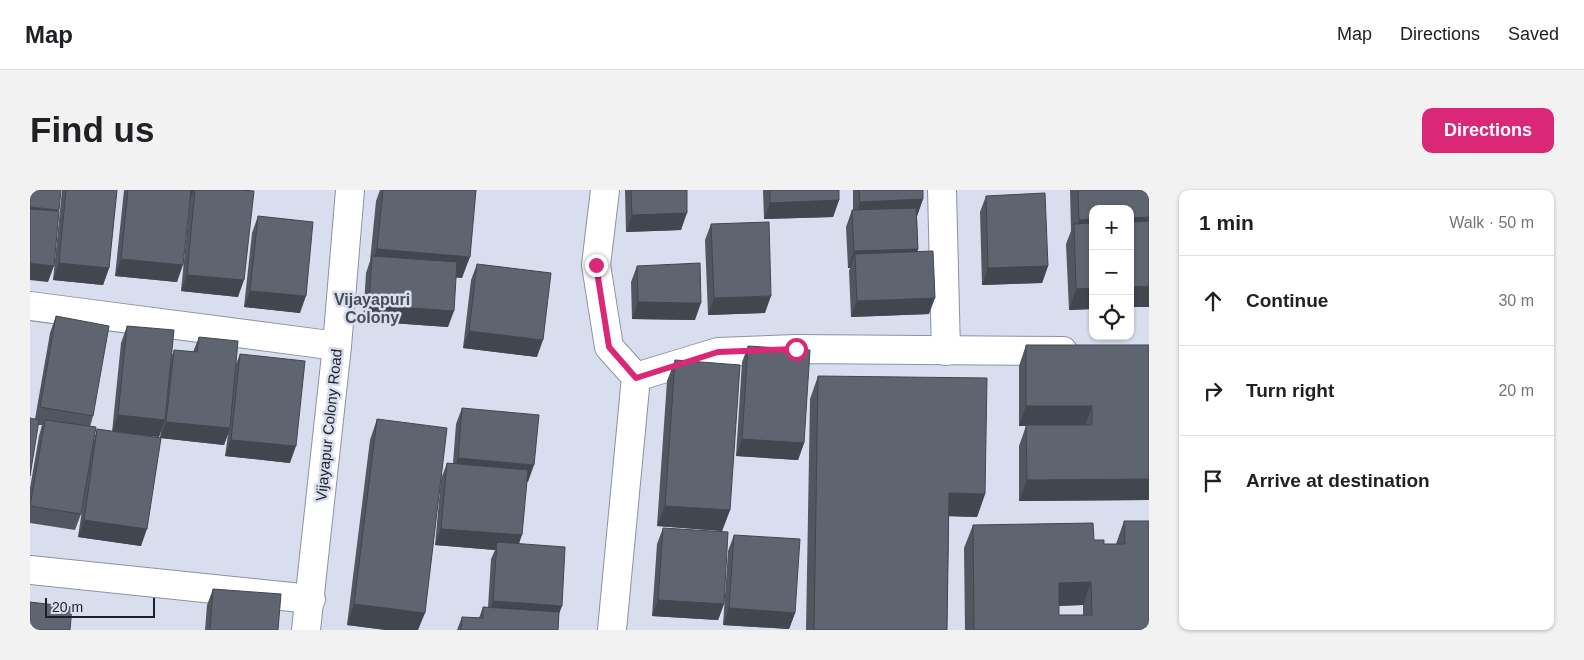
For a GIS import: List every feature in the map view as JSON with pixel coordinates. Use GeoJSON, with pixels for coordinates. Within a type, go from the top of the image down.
{"type":"FeatureCollection","features":[{"type":"Feature","properties":{"kind":"street","name":"Vijayapur Colony Road"},"geometry":{"type":"LineString","coordinates":[[306,630],[311,599],[337,346],[350,190]]}},
{"type":"Feature","properties":{"kind":"street"},"geometry":{"type":"LineString","coordinates":[[605,190],[596,265],[609,347],[636,378],[612,630]]}},
{"type":"Feature","properties":{"kind":"street"},"geometry":{"type":"LineString","coordinates":[[942,190],[946,351]]}},
{"type":"Feature","properties":{"kind":"street"},"geometry":{"type":"LineString","coordinates":[[30,306],[337,346]]}},
{"type":"Feature","properties":{"kind":"street"},"geometry":{"type":"LineString","coordinates":[[636,378],[718,352],[796,349],[1091,352]]}},
{"type":"Feature","properties":{"kind":"street"},"geometry":{"type":"LineString","coordinates":[[30,570],[311,599]]}},
{"type":"Feature","properties":{"kind":"building"},"geometry":{"type":"Polygon","coordinates":[[[30,190],[61,190],[59,210],[30,207],[30,190]]]}},
{"type":"Feature","properties":{"kind":"building"},"geometry":{"type":"Polygon","coordinates":[[[66,190],[117,190],[109,268],[59,263],[66,190]]]}},
{"type":"Feature","properties":{"kind":"building"},"geometry":{"type":"Polygon","coordinates":[[[128,190],[191,190],[183,265],[121,259],[128,190]]]}},
{"type":"Feature","properties":{"kind":"building"},"geometry":{"type":"Polygon","coordinates":[[[195,190],[254,191],[244,280],[187,275],[195,190]]]}},
{"type":"Feature","properties":{"kind":"building"},"geometry":{"type":"Polygon","coordinates":[[[383,190],[476,190],[470,257],[377,249],[383,190]]]}},
{"type":"Feature","properties":{"kind":"building"},"geometry":{"type":"Polygon","coordinates":[[[631,190],[687,190],[687,213],[632,215],[631,190]]]}},
{"type":"Feature","properties":{"kind":"building"},"geometry":{"type":"Polygon","coordinates":[[[770,190],[839,190],[839,200],[770,203],[770,190]]]}},
{"type":"Feature","properties":{"kind":"building"},"geometry":{"type":"Polygon","coordinates":[[[859,190],[923,190],[923,199],[860,202],[859,190]]]}},
{"type":"Feature","properties":{"kind":"building"},"geometry":{"type":"Polygon","coordinates":[[[1078,190],[1149,190],[1149,217],[1134,218],[1134,205],[1089,205],[1089,219],[1079,220],[1078,190]]]}},
{"type":"Feature","properties":{"kind":"building"},"geometry":{"type":"Polygon","coordinates":[[[1045,193],[1048,266],[988,268],[986,196],[1045,193]]]}},
{"type":"Feature","properties":{"kind":"building"},"geometry":{"type":"Polygon","coordinates":[[[916,208],[918,249],[854,251],[852,210],[916,208]]]}},
{"type":"Feature","properties":{"kind":"building"},"geometry":{"type":"Polygon","coordinates":[[[30,209],[59,211],[54,266],[30,263],[30,209]]]}},
{"type":"Feature","properties":{"kind":"building"},"geometry":{"type":"Polygon","coordinates":[[[258,216],[313,222],[306,296],[250,291],[258,216]]]}},
{"type":"Feature","properties":{"kind":"building"},"geometry":{"type":"Polygon","coordinates":[[[1149,221],[1149,286],[1134,287],[1134,222],[1149,221]]]}},
{"type":"Feature","properties":{"kind":"building"},"geometry":{"type":"Polygon","coordinates":[[[769,222],[771,296],[714,298],[711,224],[769,222]]]}},
{"type":"Feature","properties":{"kind":"building"},"geometry":{"type":"Polygon","coordinates":[[[1089,223],[1089,288],[1076,289],[1074,224],[1089,223]]]}},
{"type":"Feature","properties":{"kind":"building"},"geometry":{"type":"Polygon","coordinates":[[[933,251],[935,298],[857,301],[855,254],[933,251]]]}},
{"type":"Feature","properties":{"kind":"building"},"geometry":{"type":"Polygon","coordinates":[[[372,256],[457,262],[454,311],[369,305],[372,256]]]}},
{"type":"Feature","properties":{"kind":"building"},"geometry":{"type":"Polygon","coordinates":[[[700,263],[701,303],[638,302],[637,266],[700,263]]]}},
{"type":"Feature","properties":{"kind":"building"},"geometry":{"type":"Polygon","coordinates":[[[477,264],[551,273],[543,340],[469,331],[477,264]]]}},
{"type":"Feature","properties":{"kind":"building"},"geometry":{"type":"Polygon","coordinates":[[[56,316],[109,326],[93,416],[40,407],[56,316]]]}},
{"type":"Feature","properties":{"kind":"building"},"geometry":{"type":"Polygon","coordinates":[[[127,326],[174,330],[165,420],[118,415],[127,326]]]}},
{"type":"Feature","properties":{"kind":"building"},"geometry":{"type":"Polygon","coordinates":[[[199,337],[238,341],[230,428],[166,422],[174,350],[197,352],[199,337]]]}},
{"type":"Feature","properties":{"kind":"building"},"geometry":{"type":"Polygon","coordinates":[[[1026,345],[1149,345],[1149,479],[1027,480],[1026,425],[1092,425],[1092,406],[1026,406],[1026,345]]]}},
{"type":"Feature","properties":{"kind":"building"},"geometry":{"type":"Polygon","coordinates":[[[748,346],[810,350],[804,443],[742,439],[748,346]]]}},
{"type":"Feature","properties":{"kind":"building"},"geometry":{"type":"Polygon","coordinates":[[[240,354],[305,361],[296,446],[231,440],[240,354]]]}},
{"type":"Feature","properties":{"kind":"building"},"geometry":{"type":"Polygon","coordinates":[[[675,360],[740,365],[730,510],[665,506],[675,360]]]}},
{"type":"Feature","properties":{"kind":"building"},"geometry":{"type":"Polygon","coordinates":[[[818,376],[987,378],[985,494],[949,493],[947,630],[814,630],[818,376]]]}},
{"type":"Feature","properties":{"kind":"building"},"geometry":{"type":"Polygon","coordinates":[[[462,408],[539,415],[534,465],[458,458],[462,408]]]}},
{"type":"Feature","properties":{"kind":"building"},"geometry":{"type":"Polygon","coordinates":[[[30,418],[39,420],[30,476],[30,418]]]}},
{"type":"Feature","properties":{"kind":"building"},"geometry":{"type":"Polygon","coordinates":[[[377,419],[447,428],[425,613],[354,604],[377,419]]]}},
{"type":"Feature","properties":{"kind":"building"},"geometry":{"type":"Polygon","coordinates":[[[45,420],[96,427],[81,514],[30,506],[45,420]]]}},
{"type":"Feature","properties":{"kind":"building"},"geometry":{"type":"Polygon","coordinates":[[[97,429],[161,438],[147,529],[84,520],[97,429]]]}},
{"type":"Feature","properties":{"kind":"building"},"geometry":{"type":"Polygon","coordinates":[[[447,463],[528,470],[522,535],[441,529],[447,463]]]}},
{"type":"Feature","properties":{"kind":"building"},"geometry":{"type":"Polygon","coordinates":[[[1124,521],[1149,521],[1149,630],[974,630],[973,525],[1093,523],[1094,540],[1104,540],[1104,544],[1125,544],[1124,521]],[[1091,582],[1059,583],[1059,615],[1092,615],[1091,582]]]}},
{"type":"Feature","properties":{"kind":"building"},"geometry":{"type":"Polygon","coordinates":[[[663,528],[728,532],[724,604],[658,600],[663,528]]]}},
{"type":"Feature","properties":{"kind":"building"},"geometry":{"type":"Polygon","coordinates":[[[734,535],[800,539],[795,613],[729,608],[734,535]]]}},
{"type":"Feature","properties":{"kind":"building"},"geometry":{"type":"Polygon","coordinates":[[[497,542],[565,547],[562,606],[493,601],[497,542]]]}},
{"type":"Feature","properties":{"kind":"building"},"geometry":{"type":"Polygon","coordinates":[[[213,589],[281,594],[278,630],[210,630],[213,589]]]}},
{"type":"Feature","properties":{"kind":"building"},"geometry":{"type":"Polygon","coordinates":[[[30,602],[72,607],[70,630],[30,630],[30,602]]]}},
{"type":"Feature","properties":{"kind":"building"},"geometry":{"type":"Polygon","coordinates":[[[483,607],[559,612],[558,630],[461,630],[462,617],[483,618],[483,607]]]}},
{"type":"Feature","properties":{"kind":"district","name":"Vijayapuri Colony"},"geometry":{"type":"Point","coordinates":[372,308]}},
{"type":"Feature","properties":{"kind":"route"},"geometry":{"type":"LineString","coordinates":[[596,265],[609,347],[636,378],[718,352],[796,349]]}}]}
